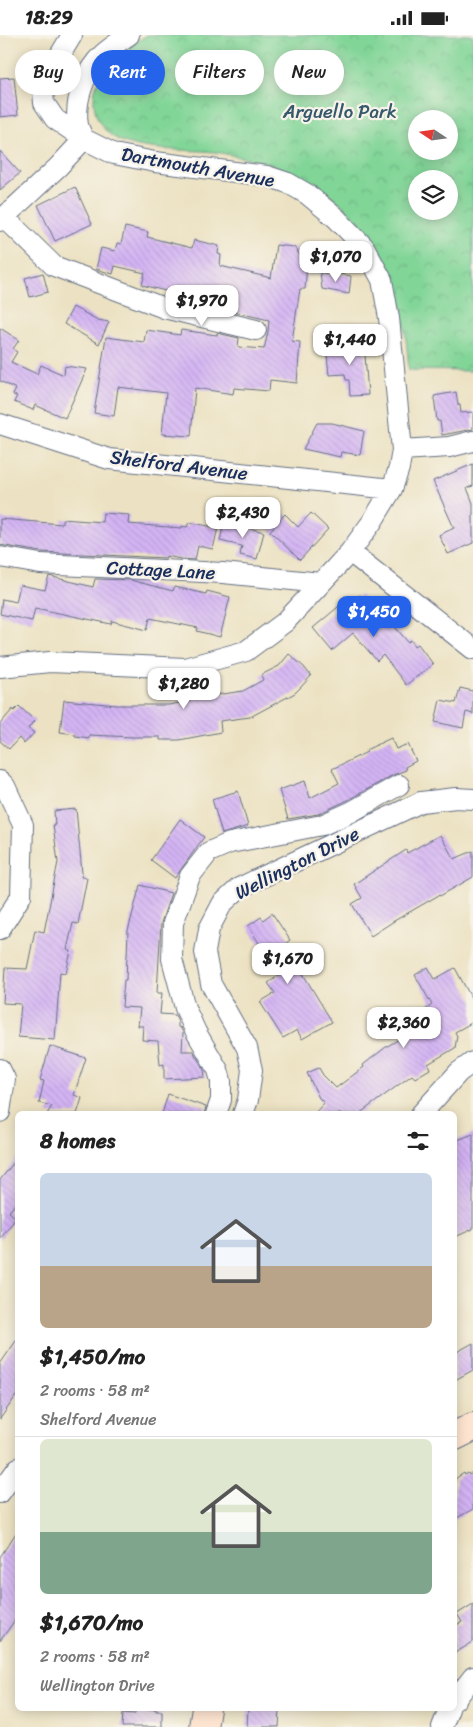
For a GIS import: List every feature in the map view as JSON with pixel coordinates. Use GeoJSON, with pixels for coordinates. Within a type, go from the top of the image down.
{"type":"FeatureCollection","features":[{"type":"Feature","properties":{"kind":"main road"},"geometry":{"type":"LineString","coordinates":[[457,1435],[473,1427]]}},
{"type":"Feature","properties":{"kind":"main road"},"geometry":{"type":"LineString","coordinates":[[203,1727],[206,1711]]}},
{"type":"Feature","properties":{"kind":"street","name":"Dartmouth Avenue"},"geometry":{"type":"LineString","coordinates":[[0,667],[50,662],[185,669],[246,651],[285,622],[350,552],[392,489],[399,468],[402,450],[389,318],[382,280],[364,247],[350,231],[307,194],[288,183],[268,176],[155,162],[114,153],[84,139],[55,119],[44,103],[43,91],[46,80],[72,35]]}},
{"type":"Feature","properties":{"kind":"street"},"geometry":{"type":"LineString","coordinates":[[129,35],[104,53],[95,63],[82,84],[79,98],[78,126],[84,139],[58,167],[2,219],[54,266],[164,308],[256,330]]}},
{"type":"Feature","properties":{"kind":"street","name":"Shelford Avenue"},"geometry":{"type":"LineString","coordinates":[[0,424],[109,459],[392,489]]}},
{"type":"Feature","properties":{"kind":"street"},"geometry":{"type":"LineString","coordinates":[[402,450],[450,447],[473,441]]}},
{"type":"Feature","properties":{"kind":"street"},"geometry":{"type":"LineString","coordinates":[[350,552],[473,649]]}},
{"type":"Feature","properties":{"kind":"street","name":"Cottage Lane"},"geometry":{"type":"LineString","coordinates":[[0,557],[40,564],[223,573],[321,583]]}},
{"type":"Feature","properties":{"kind":"street"},"geometry":{"type":"LineString","coordinates":[[0,781],[5,787],[22,825],[20,896],[0,929]]}},
{"type":"Feature","properties":{"kind":"street"},"geometry":{"type":"LineString","coordinates":[[217,1111],[221,1100],[221,1081],[218,1070],[196,1032],[185,1008],[172,959],[173,923],[190,876],[209,852],[230,843],[322,825],[352,812],[399,785]]}},
{"type":"Feature","properties":{"kind":"street","name":"Wellington Drive"},"geometry":{"type":"LineString","coordinates":[[244,1111],[248,1101],[252,1070],[247,1048],[211,984],[205,952],[209,929],[222,904],[239,888],[421,802],[456,798],[473,799]]}},
{"type":"Feature","properties":{"kind":"street"},"geometry":{"type":"LineString","coordinates":[[176,977],[208,972]]}},
{"type":"Feature","properties":{"kind":"street"},"geometry":{"type":"LineString","coordinates":[[424,1111],[459,1072],[473,1062]]}},
{"type":"Feature","properties":{"kind":"street"},"geometry":{"type":"LineString","coordinates":[[0,1069],[5,1079],[0,1112]]}},
{"type":"Feature","properties":{"kind":"street"},"geometry":{"type":"LineString","coordinates":[[0,1493],[15,1472]]}},
{"type":"Feature","properties":{"kind":"street"},"geometry":{"type":"LineString","coordinates":[[457,1697],[473,1677]]}},
{"type":"Feature","properties":{"kind":"street"},"geometry":{"type":"LineString","coordinates":[[442,1727],[448,1711]]}},
{"type":"Feature","properties":{"kind":"green space","name":"Arguello Park"},"geometry":{"type":"Polygon","coordinates":[[[147,35],[473,35],[473,371],[409,370],[400,300],[388,263],[367,232],[349,212],[323,189],[280,167],[263,162],[218,152],[139,146],[117,139],[107,132],[97,118],[95,95],[165,95],[165,50],[126,49],[147,35]]]}},
{"type":"Feature","properties":{"kind":"building"},"geometry":{"type":"Polygon","coordinates":[[[14,77],[18,115],[0,117],[0,78],[14,77]]]}},
{"type":"Feature","properties":{"kind":"building"},"geometry":{"type":"Polygon","coordinates":[[[0,151],[20,173],[0,190],[0,151]]]}},
{"type":"Feature","properties":{"kind":"building"},"geometry":{"type":"Polygon","coordinates":[[[75,187],[92,224],[55,241],[38,205],[75,187]]]}},
{"type":"Feature","properties":{"kind":"building"},"geometry":{"type":"Polygon","coordinates":[[[125,227],[148,232],[147,237],[192,248],[194,240],[219,246],[218,254],[221,255],[220,266],[271,278],[276,245],[294,247],[307,264],[305,289],[300,289],[292,341],[300,342],[297,383],[270,380],[269,391],[234,388],[233,394],[195,388],[191,436],[162,434],[166,393],[118,387],[114,416],[94,413],[106,337],[144,342],[146,330],[180,335],[181,330],[217,335],[217,333],[239,338],[238,347],[264,349],[268,332],[269,320],[221,309],[218,308],[219,306],[187,299],[181,295],[142,285],[145,273],[115,266],[113,274],[96,269],[101,248],[115,251],[117,243],[121,244],[125,227]]]}},
{"type":"Feature","properties":{"kind":"building"},"geometry":{"type":"Polygon","coordinates":[[[320,272],[351,276],[349,294],[322,289],[320,272]]]}},
{"type":"Feature","properties":{"kind":"building"},"geometry":{"type":"Polygon","coordinates":[[[43,273],[48,292],[30,297],[25,278],[43,273]]]}},
{"type":"Feature","properties":{"kind":"building"},"geometry":{"type":"Polygon","coordinates":[[[73,307],[98,320],[109,322],[99,344],[64,324],[73,307]]]}},
{"type":"Feature","properties":{"kind":"building"},"geometry":{"type":"Polygon","coordinates":[[[0,328],[19,340],[13,349],[17,352],[11,362],[37,374],[41,365],[64,375],[65,366],[87,369],[65,418],[35,405],[33,410],[14,402],[17,396],[13,395],[16,389],[0,381],[0,328]]]}},
{"type":"Feature","properties":{"kind":"building"},"geometry":{"type":"Polygon","coordinates":[[[364,342],[368,395],[350,396],[349,380],[346,380],[345,374],[329,375],[326,346],[364,342]]]}},
{"type":"Feature","properties":{"kind":"building"},"geometry":{"type":"Polygon","coordinates":[[[456,392],[461,413],[473,412],[473,429],[442,435],[440,421],[437,421],[434,396],[456,392]]]}},
{"type":"Feature","properties":{"kind":"building"},"geometry":{"type":"Polygon","coordinates":[[[317,423],[332,423],[364,431],[360,455],[341,452],[340,457],[303,449],[317,423]]]}},
{"type":"Feature","properties":{"kind":"building"},"geometry":{"type":"Polygon","coordinates":[[[473,464],[473,486],[467,488],[473,503],[473,543],[448,554],[439,535],[454,528],[433,481],[473,464]]]}},
{"type":"Feature","properties":{"kind":"building"},"geometry":{"type":"Polygon","coordinates":[[[103,513],[129,515],[128,524],[182,528],[182,526],[187,527],[189,522],[218,528],[213,549],[198,546],[195,560],[166,556],[166,558],[41,552],[0,545],[0,519],[62,524],[62,519],[102,522],[103,513]]]}},
{"type":"Feature","properties":{"kind":"building"},"geometry":{"type":"Polygon","coordinates":[[[311,513],[328,529],[300,560],[270,531],[285,514],[298,527],[311,513]]]}},
{"type":"Feature","properties":{"kind":"building"},"geometry":{"type":"Polygon","coordinates":[[[224,522],[264,532],[257,559],[240,555],[242,546],[220,541],[224,522]]]}},
{"type":"Feature","properties":{"kind":"building"},"geometry":{"type":"Polygon","coordinates":[[[49,576],[93,587],[95,579],[130,580],[173,591],[174,587],[206,594],[207,591],[230,597],[220,637],[197,631],[198,628],[150,618],[147,630],[112,621],[111,624],[35,608],[32,621],[0,614],[2,599],[16,602],[20,585],[45,590],[49,576]]]}},
{"type":"Feature","properties":{"kind":"building"},"geometry":{"type":"Polygon","coordinates":[[[360,595],[379,617],[383,613],[408,642],[411,640],[415,646],[418,644],[433,664],[406,685],[383,655],[377,661],[353,633],[332,651],[313,628],[344,602],[347,606],[360,595]]]}},
{"type":"Feature","properties":{"kind":"building"},"geometry":{"type":"Polygon","coordinates":[[[289,654],[311,676],[295,693],[250,717],[220,721],[221,732],[179,740],[160,740],[160,737],[89,735],[89,738],[60,732],[64,700],[117,705],[169,705],[190,701],[190,699],[243,691],[263,680],[261,675],[279,666],[289,654]]]}},
{"type":"Feature","properties":{"kind":"building"},"geometry":{"type":"Polygon","coordinates":[[[460,688],[473,691],[473,714],[466,712],[463,728],[435,722],[440,700],[456,703],[460,688]]]}},
{"type":"Feature","properties":{"kind":"building"},"geometry":{"type":"Polygon","coordinates":[[[19,706],[35,721],[28,728],[34,733],[24,744],[19,738],[9,749],[0,741],[0,724],[13,709],[14,711],[19,706]]]}},
{"type":"Feature","properties":{"kind":"building"},"geometry":{"type":"Polygon","coordinates":[[[391,738],[396,749],[408,744],[416,761],[405,767],[406,770],[318,814],[288,819],[279,790],[305,781],[310,798],[339,783],[332,769],[391,738]]]}},
{"type":"Feature","properties":{"kind":"building"},"geometry":{"type":"Polygon","coordinates":[[[238,791],[248,826],[222,834],[212,799],[238,791]]]}},
{"type":"Feature","properties":{"kind":"building"},"geometry":{"type":"Polygon","coordinates":[[[76,809],[81,877],[87,878],[78,924],[73,923],[67,950],[71,951],[66,973],[60,972],[55,1040],[18,1037],[21,1004],[3,1003],[5,968],[27,969],[35,930],[44,932],[58,862],[53,825],[55,825],[54,811],[76,809]]]}},
{"type":"Feature","properties":{"kind":"building"},"geometry":{"type":"Polygon","coordinates":[[[180,819],[204,837],[175,878],[151,860],[180,819]]]}},
{"type":"Feature","properties":{"kind":"building"},"geometry":{"type":"Polygon","coordinates":[[[440,835],[454,859],[473,851],[473,877],[371,936],[352,904],[362,898],[354,884],[406,850],[407,853],[440,835]]]}},
{"type":"Feature","properties":{"kind":"building"},"geometry":{"type":"Polygon","coordinates":[[[140,885],[171,893],[161,923],[157,993],[162,993],[160,1014],[175,1015],[178,1027],[181,1028],[183,1033],[182,1051],[193,1051],[204,1070],[205,1077],[164,1079],[164,1064],[160,1065],[158,1041],[142,1040],[143,1026],[138,1026],[140,1008],[122,1007],[124,980],[126,980],[128,931],[140,885]]]}},
{"type":"Feature","properties":{"kind":"building"},"geometry":{"type":"Polygon","coordinates":[[[272,913],[290,940],[285,944],[332,1022],[302,1039],[297,1030],[283,1038],[260,1002],[275,993],[268,983],[280,975],[248,926],[261,917],[263,920],[272,913]]]}},
{"type":"Feature","properties":{"kind":"building"},"geometry":{"type":"Polygon","coordinates":[[[428,967],[435,979],[455,968],[473,1001],[473,1022],[455,1032],[457,1036],[455,1048],[428,1064],[430,1069],[415,1078],[412,1075],[363,1111],[317,1111],[324,1103],[319,1098],[307,1073],[319,1068],[336,1088],[364,1067],[363,1065],[386,1047],[419,1027],[414,1018],[432,1005],[415,975],[428,967]]]}},
{"type":"Feature","properties":{"kind":"building"},"geometry":{"type":"Polygon","coordinates":[[[50,1046],[86,1058],[74,1095],[82,1098],[78,1111],[49,1111],[52,1106],[39,1103],[44,1081],[40,1080],[50,1046]]]}},
{"type":"Feature","properties":{"kind":"building"},"geometry":{"type":"Polygon","coordinates":[[[168,1094],[206,1107],[205,1111],[163,1111],[168,1094]]]}},
{"type":"Feature","properties":{"kind":"building"},"geometry":{"type":"Polygon","coordinates":[[[473,1134],[473,1229],[457,1236],[457,1140],[473,1134]]]}},
{"type":"Feature","properties":{"kind":"building"},"geometry":{"type":"Polygon","coordinates":[[[15,1161],[15,1204],[9,1212],[15,1219],[0,1239],[0,1180],[15,1161]]]}},
{"type":"Feature","properties":{"kind":"building"},"geometry":{"type":"Polygon","coordinates":[[[15,1342],[15,1397],[0,1419],[0,1364],[15,1342]]]}},
{"type":"Feature","properties":{"kind":"building"},"geometry":{"type":"Polygon","coordinates":[[[473,1343],[473,1370],[457,1379],[457,1352],[473,1343]]]}},
{"type":"Feature","properties":{"kind":"building"},"geometry":{"type":"Polygon","coordinates":[[[464,1473],[469,1475],[473,1473],[473,1509],[457,1518],[457,1478],[464,1473]]]}},
{"type":"Feature","properties":{"kind":"building"},"geometry":{"type":"Polygon","coordinates":[[[15,1534],[15,1620],[0,1641],[0,1557],[15,1534]]]}},
{"type":"Feature","properties":{"kind":"building"},"geometry":{"type":"Polygon","coordinates":[[[473,1604],[473,1642],[457,1652],[457,1625],[462,1622],[457,1614],[473,1604]]]}},
{"type":"Feature","properties":{"kind":"building"},"geometry":{"type":"Polygon","coordinates":[[[135,1711],[162,1711],[162,1727],[122,1727],[123,1713],[135,1714],[135,1711]]]}},
{"type":"Feature","properties":{"kind":"building"},"geometry":{"type":"Polygon","coordinates":[[[248,1711],[280,1711],[279,1727],[247,1727],[248,1711]]]}}]}
